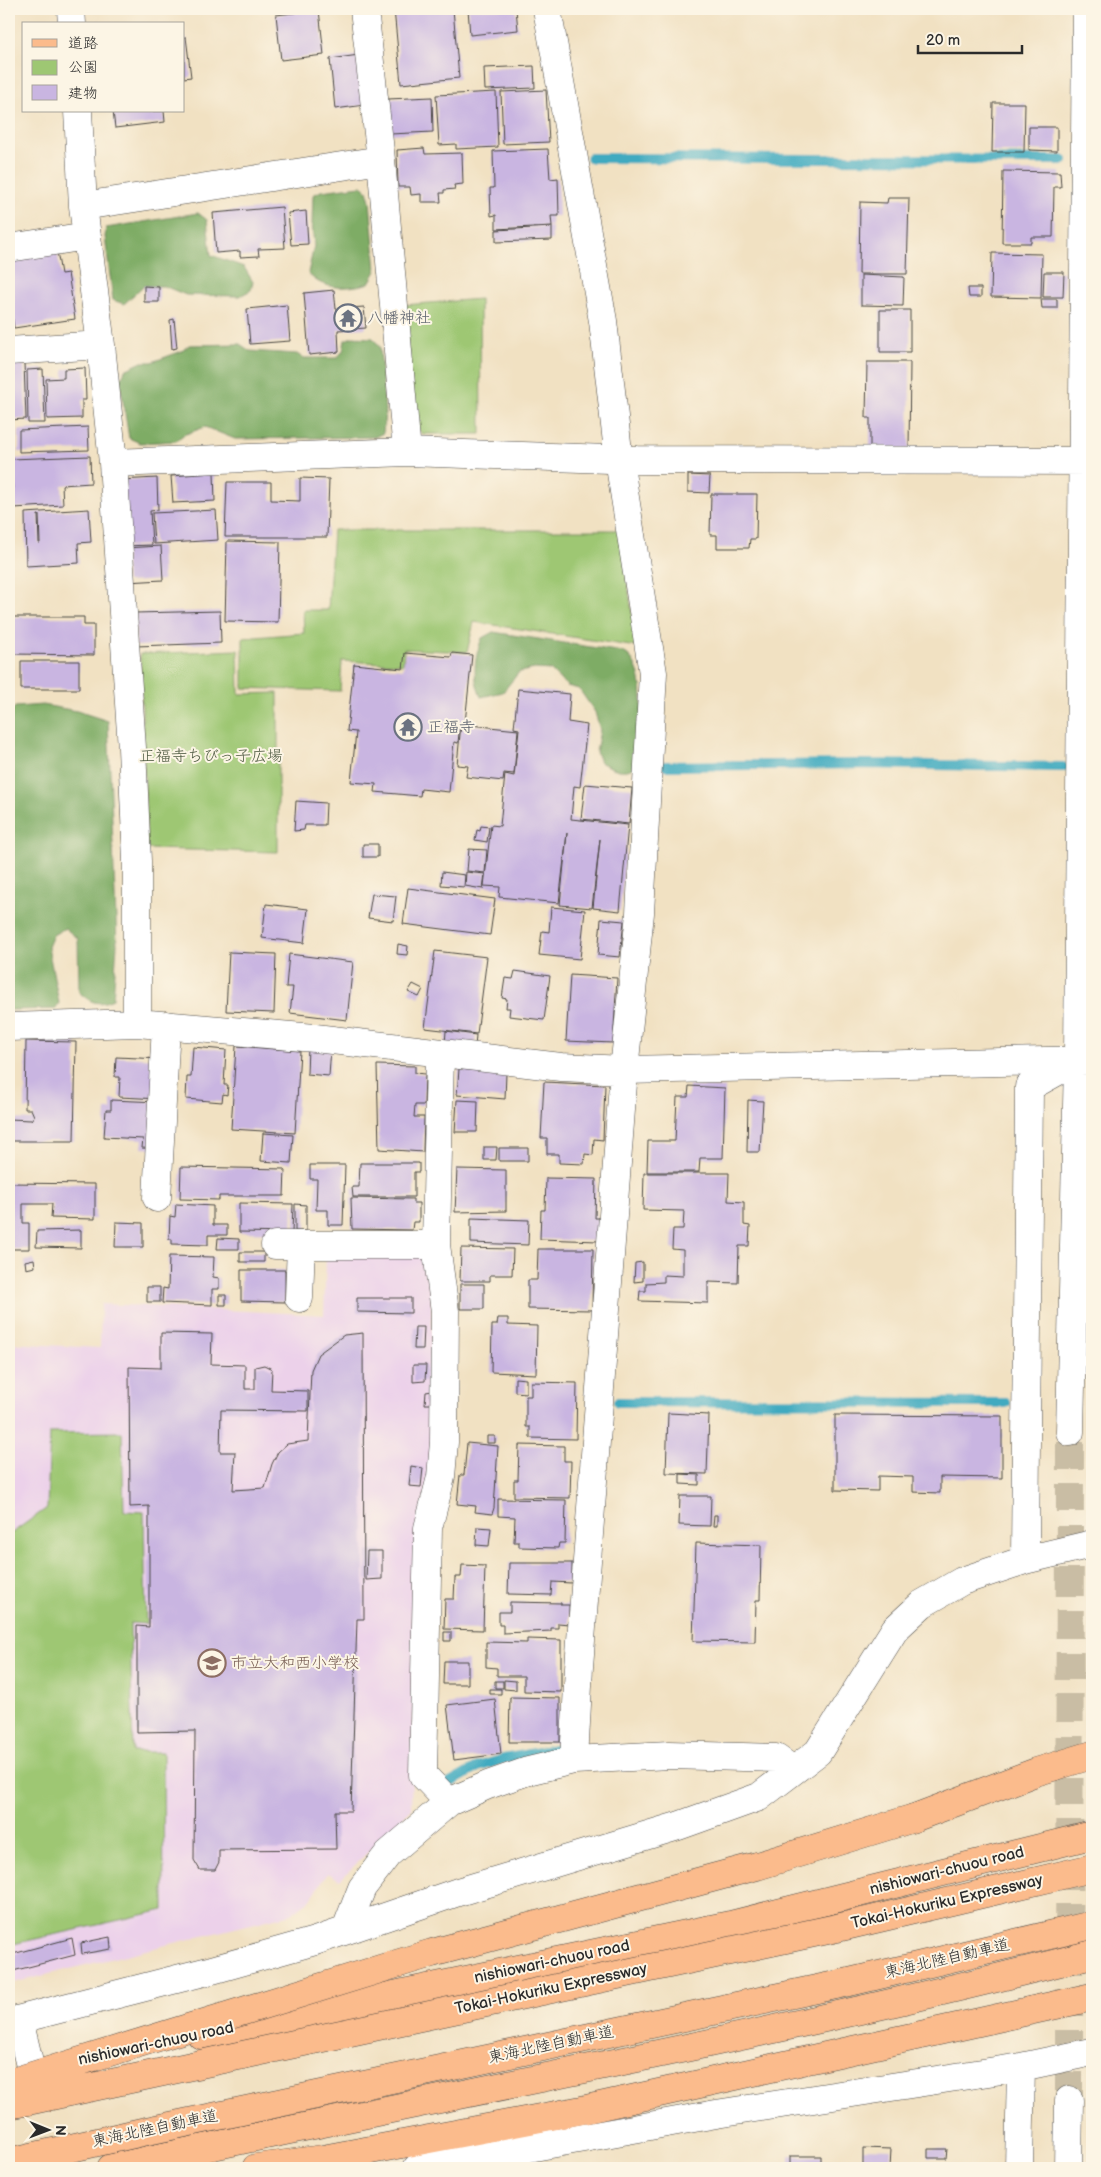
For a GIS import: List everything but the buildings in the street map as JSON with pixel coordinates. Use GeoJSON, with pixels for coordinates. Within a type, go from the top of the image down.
{"type":"FeatureCollection","features":[{"type":"Feature","properties":{"kind":"main road"},"geometry":{"type":"LineString","coordinates":[[16,2076],[432,1953],[757,1866],[914,1818],[1036,1772],[1092,1755]]}},
{"type":"Feature","properties":{"kind":"main road","name":"nishiowari-chuou road"},"geometry":{"type":"LineString","coordinates":[[16,2076],[730,1924],[1092,1834]]}},
{"type":"Feature","properties":{"kind":"main road","name":"Tokai-Hokuriku Expressway"},"geometry":{"type":"LineString","coordinates":[[9,2105],[827,1930],[1092,1868]]}},
{"type":"Feature","properties":{"kind":"main road","name":"東海北陸自動車道"},"geometry":{"type":"LineString","coordinates":[[9,2162],[846,1982],[1092,1925]]}},
{"type":"Feature","properties":{"kind":"main road"},"geometry":{"type":"LineString","coordinates":[[110,2168],[148,2164],[744,2035],[1010,1975],[1092,1954]]}},
{"type":"Feature","properties":{"kind":"main road"},"geometry":{"type":"LineString","coordinates":[[256,2168],[323,2159],[582,2110],[1092,1997]]}},
{"type":"Feature","properties":{"kind":"street"},"geometry":{"type":"LineString","coordinates":[[71,9],[72,22]]}},
{"type":"Feature","properties":{"kind":"street"},"geometry":{"type":"LineString","coordinates":[[364,9],[407,452]]}},
{"type":"Feature","properties":{"kind":"street"},"geometry":{"type":"LineString","coordinates":[[548,9],[603,321],[619,460],[653,672],[640,913],[624,1070],[579,1667],[574,1760]]}},
{"type":"Feature","properties":{"kind":"street"},"geometry":{"type":"LineString","coordinates":[[1070,1432],[1087,1064],[1088,461],[1086,9]]}},
{"type":"Feature","properties":{"kind":"street"},"geometry":{"type":"LineString","coordinates":[[78,112],[83,206],[101,345],[113,463],[137,861],[138,1023]]}},
{"type":"Feature","properties":{"kind":"street"},"geometry":{"type":"LineString","coordinates":[[83,206],[380,160]]}},
{"type":"Feature","properties":{"kind":"street"},"geometry":{"type":"LineString","coordinates":[[9,248],[87,236]]}},
{"type":"Feature","properties":{"kind":"street"},"geometry":{"type":"LineString","coordinates":[[9,351],[101,345]]}},
{"type":"Feature","properties":{"kind":"street"},"geometry":{"type":"LineString","coordinates":[[113,463],[407,452],[619,460],[1088,461]]}},
{"type":"Feature","properties":{"kind":"street"},"geometry":{"type":"LineString","coordinates":[[9,1027],[138,1023],[315,1038],[561,1067],[624,1070],[1087,1064]]}},
{"type":"Feature","properties":{"kind":"street"},"geometry":{"type":"LineString","coordinates":[[157,1198],[166,1025]]}},
{"type":"Feature","properties":{"kind":"street"},"geometry":{"type":"LineString","coordinates":[[440,1053],[436,1245],[445,1311],[444,1442],[441,1477],[428,1528],[423,1775],[449,1802]]}},
{"type":"Feature","properties":{"kind":"street"},"geometry":{"type":"LineString","coordinates":[[1025,1560],[1029,1087],[1087,1064]]}},
{"type":"Feature","properties":{"kind":"street"},"geometry":{"type":"LineString","coordinates":[[299,1298],[288,1245],[436,1245]]}},
{"type":"Feature","properties":{"kind":"street"},"geometry":{"type":"LineString","coordinates":[[16,2076],[14,2021],[212,1970],[315,1941],[458,1892],[687,1823],[759,1797],[818,1752],[895,1629],[922,1604],[962,1581],[1025,1560],[1092,1544]]}},
{"type":"Feature","properties":{"kind":"street"},"geometry":{"type":"LineString","coordinates":[[346,1929],[362,1888],[388,1854],[449,1802],[488,1785],[528,1771],[574,1760],[729,1755],[776,1758],[793,1770]]}},
{"type":"Feature","properties":{"kind":"street"},"geometry":{"type":"LineString","coordinates":[[417,2168],[533,2157],[716,2114],[1022,2067],[1092,2052]]}},
{"type":"Feature","properties":{"kind":"street"},"geometry":{"type":"LineString","coordinates":[[1019,2168],[1022,2067]]}},
{"type":"Feature","properties":{"kind":"street"},"geometry":{"type":"LineString","coordinates":[[1068,2100],[1068,2168]]}},
{"type":"Feature","properties":{"kind":"shaded area","name":"市立大和西小学校"},"geometry":{"type":"Polygon","coordinates":[[[431,1255],[433,1462],[420,1517],[411,1809],[340,1880],[328,1873],[310,1900],[291,1914],[9,1984],[9,1343],[100,1348],[101,1304],[324,1315],[326,1256],[431,1255]]]}},
{"type":"Feature","properties":{"kind":"green space"},"geometry":{"type":"Polygon","coordinates":[[[361,186],[367,190],[370,201],[376,271],[369,283],[345,287],[328,286],[314,279],[308,273],[314,246],[312,223],[313,195],[321,191],[361,186]]]}},
{"type":"Feature","properties":{"kind":"green space"},"geometry":{"type":"Polygon","coordinates":[[[198,213],[207,220],[211,255],[244,267],[253,282],[251,290],[240,296],[186,295],[164,286],[143,286],[124,304],[113,300],[105,236],[106,228],[198,213]]]}},
{"type":"Feature","properties":{"kind":"green space"},"geometry":{"type":"Polygon","coordinates":[[[480,299],[481,434],[423,434],[414,427],[404,305],[480,299]]]}},
{"type":"Feature","properties":{"kind":"green space"},"geometry":{"type":"Polygon","coordinates":[[[352,337],[373,338],[380,347],[385,412],[383,433],[375,437],[235,439],[205,427],[183,435],[176,441],[140,443],[129,438],[120,382],[125,370],[142,362],[152,362],[182,351],[189,345],[240,344],[250,351],[297,354],[303,358],[337,358],[343,351],[345,340],[352,337]]]}},
{"type":"Feature","properties":{"kind":"green space"},"geometry":{"type":"Polygon","coordinates":[[[333,530],[620,530],[637,647],[474,622],[467,652],[404,649],[403,664],[342,661],[340,691],[243,688],[243,638],[304,633],[303,610],[328,610],[333,530]]]}},
{"type":"Feature","properties":{"kind":"green space"},"geometry":{"type":"Polygon","coordinates":[[[493,632],[623,652],[632,659],[638,671],[642,703],[638,765],[628,770],[619,770],[600,762],[596,752],[600,730],[595,712],[579,689],[567,686],[550,670],[535,669],[519,672],[503,692],[481,697],[475,674],[477,653],[482,638],[493,632]]]}},
{"type":"Feature","properties":{"kind":"green space","name":"正福寺ちびっ子広場"},"geometry":{"type":"Polygon","coordinates":[[[238,650],[239,694],[278,693],[278,852],[147,849],[140,654],[238,650]]]}},
{"type":"Feature","properties":{"kind":"green space"},"geometry":{"type":"Polygon","coordinates":[[[43,705],[77,711],[108,721],[117,945],[113,999],[99,1003],[87,999],[79,992],[78,939],[65,928],[53,935],[48,947],[59,1003],[55,1009],[9,1010],[9,713],[15,707],[43,705]]]}},
{"type":"Feature","properties":{"kind":"green space"},"geometry":{"type":"Polygon","coordinates":[[[122,1432],[124,1511],[144,1512],[146,1624],[130,1623],[133,1752],[163,1752],[164,1910],[9,1945],[9,1535],[47,1508],[50,1433],[122,1432]]]}},
{"type":"Feature","properties":{"kind":"waterway"},"geometry":{"type":"LineString","coordinates":[[591,158],[1063,160]]}},
{"type":"Feature","properties":{"kind":"waterway"},"geometry":{"type":"LineString","coordinates":[[664,766],[863,764],[1063,767]]}},
{"type":"Feature","properties":{"kind":"waterway"},"geometry":{"type":"LineString","coordinates":[[618,1402],[1006,1403]]}},
{"type":"Feature","properties":{"kind":"waterway"},"geometry":{"type":"LineString","coordinates":[[438,1790],[478,1767],[504,1759],[561,1748]]}},
{"type":"Feature","properties":{"kind":"tunnel"},"geometry":{"type":"LineString","coordinates":[[1069,2100],[1070,1432]]}},
{"type":"Feature","properties":{"kind":"place","name":"八幡神社"},"geometry":{"type":"Point","coordinates":[348,318]}},
{"type":"Feature","properties":{"kind":"place","name":"正福寺"},"geometry":{"type":"Point","coordinates":[408,727]}},
{"type":"Feature","properties":{"kind":"place","name":"市立大和西小学校"},"geometry":{"type":"Point","coordinates":[212,1663]}}]}
